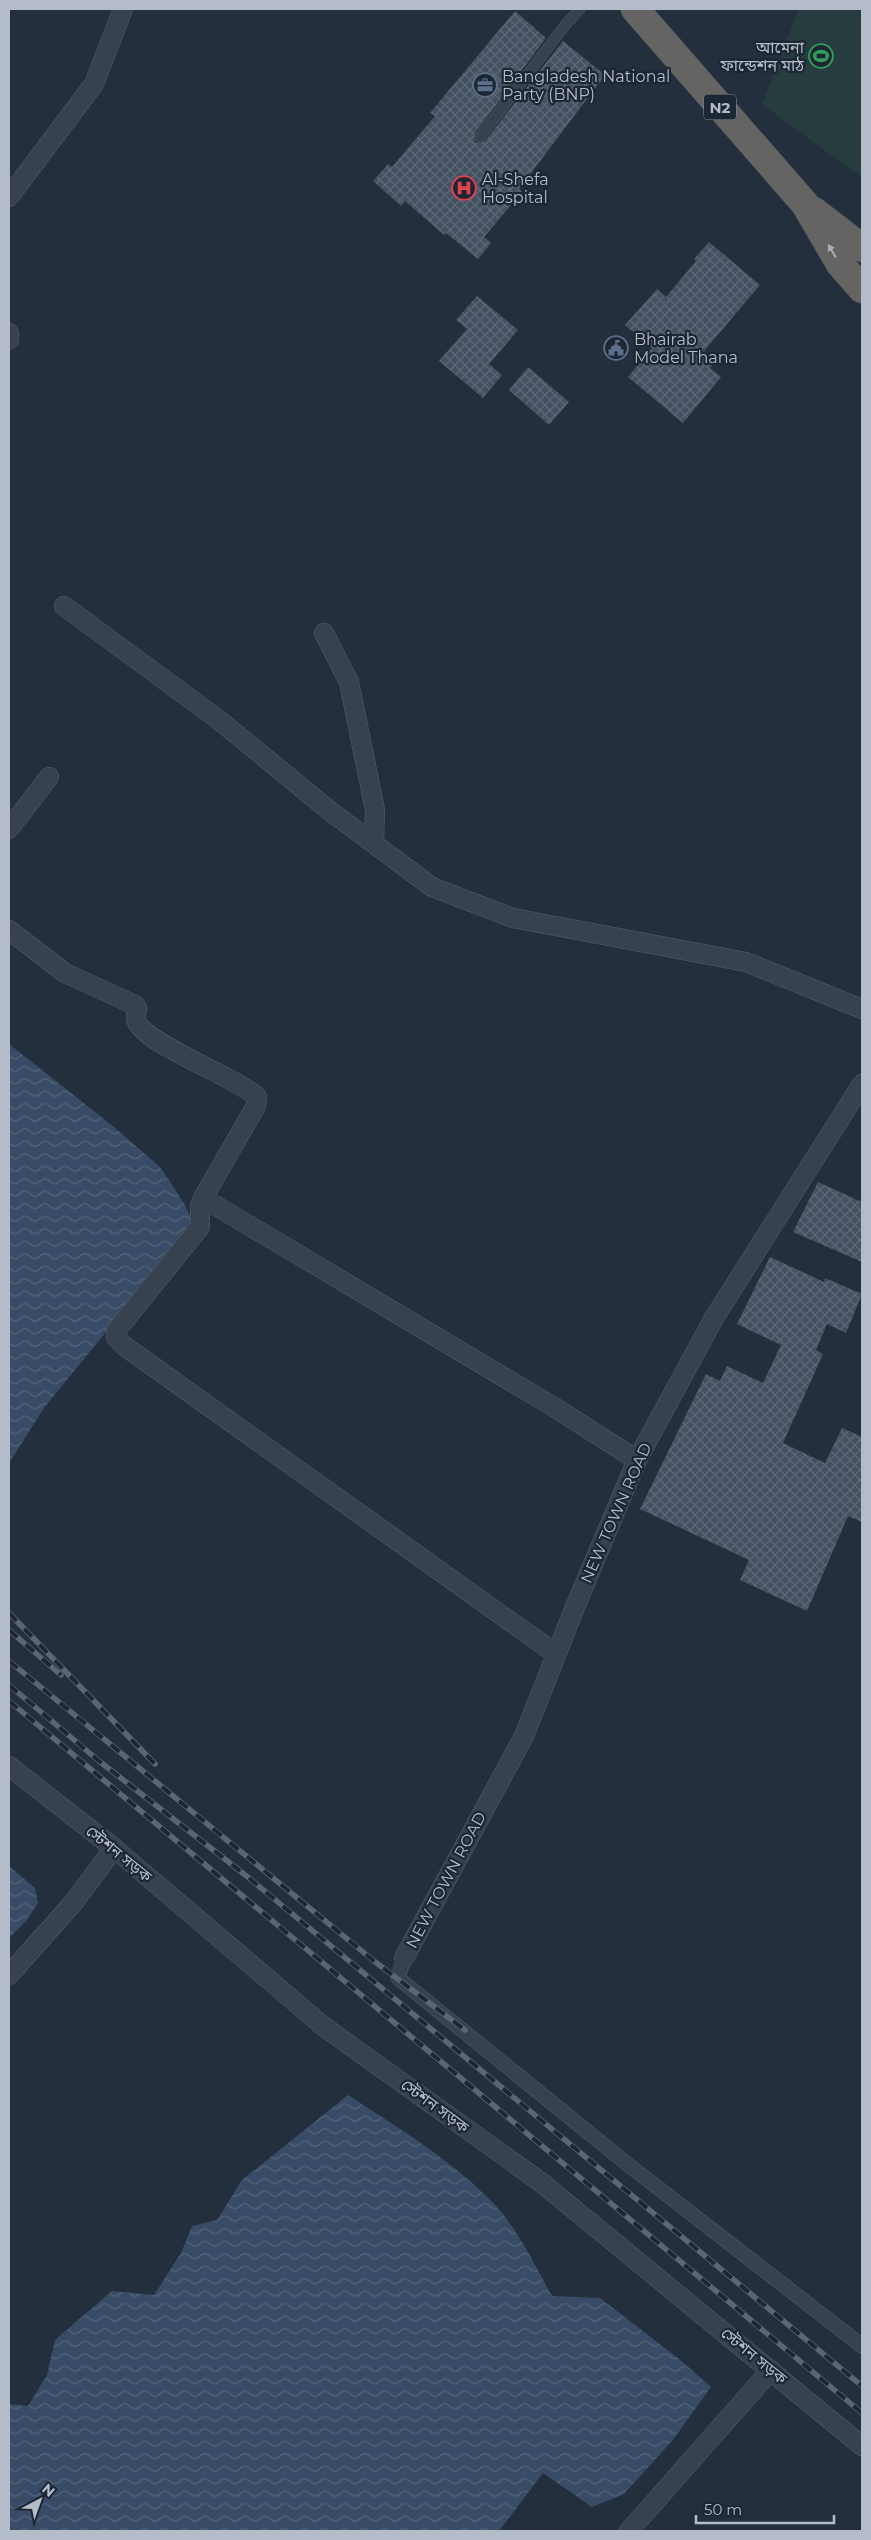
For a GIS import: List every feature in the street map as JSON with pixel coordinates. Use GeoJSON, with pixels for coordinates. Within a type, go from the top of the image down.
{"type":"FeatureCollection","features":[{"type":"Feature","properties":{"kind":"highway","name":"N2"},"geometry":{"type":"LineString","coordinates":[[635,9],[805,204],[840,264],[862,289]]}},
{"type":"Feature","properties":{"kind":"highway","name":"N2"},"geometry":{"type":"LineString","coordinates":[[805,204],[862,248]]}},
{"type":"Feature","properties":{"kind":"street"},"geometry":{"type":"LineString","coordinates":[[9,197],[94,84],[123,9]]}},
{"type":"Feature","properties":{"kind":"street"},"geometry":{"type":"LineString","coordinates":[[9,333],[9,340]]}},
{"type":"Feature","properties":{"kind":"street"},"geometry":{"type":"LineString","coordinates":[[64,606],[219,720],[330,811],[432,887],[513,918],[746,962],[862,1009]]}},
{"type":"Feature","properties":{"kind":"street"},"geometry":{"type":"LineString","coordinates":[[324,633],[349,682],[375,810],[374,842]]}},
{"type":"Feature","properties":{"kind":"street"},"geometry":{"type":"LineString","coordinates":[[9,829],[49,777]]}},
{"type":"Feature","properties":{"kind":"street"},"geometry":{"type":"LineString","coordinates":[[9,930],[65,973],[135,1005],[137,1008],[135,1018],[138,1025],[155,1040],[258,1097],[256,1106],[203,1198],[200,1206],[200,1227],[116,1331],[116,1337],[123,1345],[196,1399],[556,1654]]}},
{"type":"Feature","properties":{"kind":"street","name":"NEW TOWN ROAD"},"geometry":{"type":"LineString","coordinates":[[404,1958],[524,1736],[637,1460],[714,1318],[862,1084]]}},
{"type":"Feature","properties":{"kind":"street"},"geometry":{"type":"LineString","coordinates":[[203,1198],[554,1407],[637,1460]]}},
{"type":"Feature","properties":{"kind":"street","name":"স্টেশন সড়ক"},"geometry":{"type":"LineString","coordinates":[[9,1766],[114,1848],[323,2026],[542,2184],[862,2446]]}},
{"type":"Feature","properties":{"kind":"street"},"geometry":{"type":"LineString","coordinates":[[9,1975],[74,1902],[114,1848]]}},
{"type":"Feature","properties":{"kind":"street"},"geometry":{"type":"LineString","coordinates":[[404,1958],[398,1978],[626,2163],[862,2346]]}},
{"type":"Feature","properties":{"kind":"street"},"geometry":{"type":"LineString","coordinates":[[629,2531],[771,2370]]}},
{"type":"Feature","properties":{"kind":"lane"},"geometry":{"type":"LineString","coordinates":[[480,138],[566,24],[580,9]]}},
{"type":"Feature","properties":{"kind":"green space","name":"আমেনা ফান্ডেশন মাঠ"},"geometry":{"type":"Polygon","coordinates":[[[799,9],[862,9],[862,178],[762,104],[799,9]]]}},
{"type":"Feature","properties":{"kind":"water"},"geometry":{"type":"Polygon","coordinates":[[[9,1044],[114,1127],[160,1167],[184,1203],[194,1224],[44,1408],[9,1463],[9,1044]]]}},
{"type":"Feature","properties":{"kind":"water"},"geometry":{"type":"Polygon","coordinates":[[[9,1866],[35,1888],[38,1903],[27,1920],[9,1938],[9,1866]]]}},
{"type":"Feature","properties":{"kind":"water"},"geometry":{"type":"Polygon","coordinates":[[[348,2095],[443,2159],[495,2205],[519,2237],[552,2296],[600,2298],[679,2359],[711,2387],[672,2441],[624,2494],[592,2507],[543,2473],[499,2531],[9,2531],[9,2404],[28,2406],[47,2375],[55,2340],[112,2291],[154,2295],[181,2253],[192,2226],[217,2220],[242,2180],[348,2095]]]}},
{"type":"Feature","properties":{"kind":"building"},"geometry":{"type":"Polygon","coordinates":[[[515,11],[546,38],[475,133],[474,139],[476,143],[485,141],[563,41],[605,75],[519,189],[522,192],[484,237],[491,243],[478,259],[446,233],[444,235],[405,201],[401,206],[373,181],[388,164],[392,167],[435,116],[430,113],[515,11]]]}},
{"type":"Feature","properties":{"kind":"building"},"geometry":{"type":"Polygon","coordinates":[[[709,242],[760,285],[704,351],[716,361],[710,368],[721,377],[683,423],[628,377],[652,348],[625,325],[657,289],[666,297],[709,242]]]}},
{"type":"Feature","properties":{"kind":"building"},"geometry":{"type":"Polygon","coordinates":[[[477,296],[518,330],[489,364],[502,375],[483,398],[439,361],[467,329],[456,320],[477,296]]]}},
{"type":"Feature","properties":{"kind":"building"},"geometry":{"type":"Polygon","coordinates":[[[528,367],[569,402],[549,425],[509,390],[528,367]]]}},
{"type":"Feature","properties":{"kind":"building"},"geometry":{"type":"Polygon","coordinates":[[[818,1182],[862,1202],[862,1262],[793,1232],[818,1182]]]}},
{"type":"Feature","properties":{"kind":"building"},"geometry":{"type":"Polygon","coordinates":[[[770,1257],[824,1282],[825,1278],[862,1294],[846,1333],[827,1324],[816,1350],[823,1354],[783,1443],[825,1463],[842,1428],[862,1437],[862,1522],[848,1516],[807,1611],[740,1580],[749,1560],[640,1509],[706,1374],[720,1381],[727,1366],[763,1383],[781,1345],[737,1324],[770,1257]]]}},
{"type":"Feature","properties":{"kind":"railway"},"geometry":{"type":"LineString","coordinates":[[9,1613],[155,1764]]}},
{"type":"Feature","properties":{"kind":"railway"},"geometry":{"type":"LineString","coordinates":[[9,1630],[61,1675]]}},
{"type":"Feature","properties":{"kind":"railway"},"geometry":{"type":"LineString","coordinates":[[9,1661],[374,1961],[465,2030]]}},
{"type":"Feature","properties":{"kind":"railway"},"geometry":{"type":"LineString","coordinates":[[9,1685],[99,1761],[244,1874],[862,2386]]}},
{"type":"Feature","properties":{"kind":"railway"},"geometry":{"type":"LineString","coordinates":[[9,1701],[862,2413]]}},
{"type":"Feature","properties":{"kind":"place","name":"আমেনা ফান্ডেশন মাঠ"},"geometry":{"type":"Point","coordinates":[821,56]}},
{"type":"Feature","properties":{"kind":"place","name":"Bangladesh National Party (BNP)"},"geometry":{"type":"Point","coordinates":[485,85]}},
{"type":"Feature","properties":{"kind":"place","name":"Al-Shefa Hospital"},"geometry":{"type":"Point","coordinates":[464,188]}},
{"type":"Feature","properties":{"kind":"place","name":"Bhairab Model Thana"},"geometry":{"type":"Point","coordinates":[616,348]}}]}
